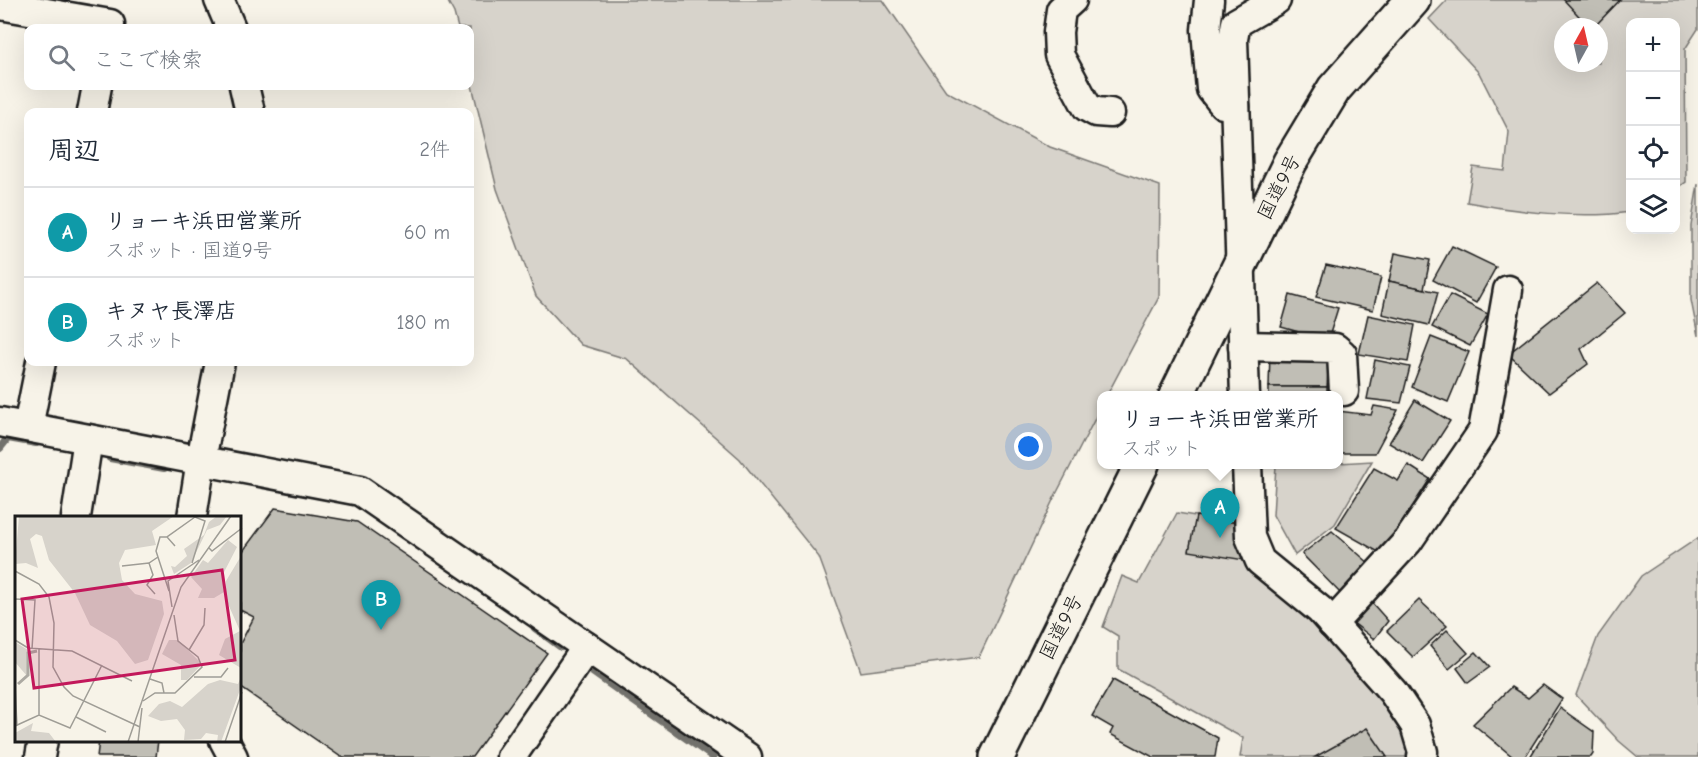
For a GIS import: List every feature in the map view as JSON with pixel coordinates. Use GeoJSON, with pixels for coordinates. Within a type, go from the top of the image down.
{"type":"FeatureCollection","features":[{"type":"Feature","properties":{"kind":"highway","name":"国道9号"},"geometry":{"type":"LineString","coordinates":[[1178,391],[1290,162],[1334,89],[1413,0]]}},
{"type":"Feature","properties":{"kind":"highway","name":"国道9号"},"geometry":{"type":"LineString","coordinates":[[997,757],[1140,469]]}},
{"type":"Feature","properties":{"kind":"street"},"geometry":{"type":"LineString","coordinates":[[219,0],[229,24]]}},
{"type":"Feature","properties":{"kind":"street"},"geometry":{"type":"LineString","coordinates":[[1072,0],[1061,10],[1058,32],[1059,55],[1087,107],[1096,112],[1110,113]]}},
{"type":"Feature","properties":{"kind":"street"},"geometry":{"type":"LineString","coordinates":[[1209,0],[1206,30],[1211,88],[1222,104],[1235,106]]}},
{"type":"Feature","properties":{"kind":"street"},"geometry":{"type":"LineString","coordinates":[[1245,391],[1233,39],[1236,23],[1276,0]]}},
{"type":"Feature","properties":{"kind":"street"},"geometry":{"type":"LineString","coordinates":[[0,5],[110,24]]}},
{"type":"Feature","properties":{"kind":"street"},"geometry":{"type":"LineString","coordinates":[[93,108],[96,90]]}},
{"type":"Feature","properties":{"kind":"street"},"geometry":{"type":"LineString","coordinates":[[245,90],[249,108]]}},
{"type":"Feature","properties":{"kind":"street"},"geometry":{"type":"LineString","coordinates":[[1332,624],[1408,541],[1483,431],[1508,290]]}},
{"type":"Feature","properties":{"kind":"street"},"geometry":{"type":"LineString","coordinates":[[1243,346],[1335,348],[1342,354],[1344,392]]}},
{"type":"Feature","properties":{"kind":"street"},"geometry":{"type":"LineString","coordinates":[[28,427],[40,366]]}},
{"type":"Feature","properties":{"kind":"street"},"geometry":{"type":"LineString","coordinates":[[192,516],[219,366]]}},
{"type":"Feature","properties":{"kind":"street"},"geometry":{"type":"LineString","coordinates":[[0,422],[360,491],[747,757]]}},
{"type":"Feature","properties":{"kind":"street"},"geometry":{"type":"LineString","coordinates":[[76,516],[88,439]]}},
{"type":"Feature","properties":{"kind":"street"},"geometry":{"type":"LineString","coordinates":[[1247,469],[1250,537],[1260,561],[1320,610],[1393,692],[1415,725],[1423,752],[1422,757]]}},
{"type":"Feature","properties":{"kind":"street"},"geometry":{"type":"LineString","coordinates":[[511,757],[587,647]]}},
{"type":"Feature","properties":{"kind":"street"},"geometry":{"type":"LineString","coordinates":[[40,757],[43,742]]}},
{"type":"Feature","properties":{"kind":"street"},"geometry":{"type":"LineString","coordinates":[[225,742],[233,757]]}},
{"type":"Feature","properties":{"kind":"shaded area"},"geometry":{"type":"Polygon","coordinates":[[[447,0],[883,0],[946,91],[1050,147],[1160,186],[1159,297],[1109,391],[1097,391],[1097,415],[1053,500],[979,657],[861,672],[819,557],[740,459],[627,359],[581,345],[536,296],[497,189],[473,90],[474,24],[457,24],[447,0]]]}},
{"type":"Feature","properties":{"kind":"shaded area"},"geometry":{"type":"Polygon","coordinates":[[[1447,0],[1698,0],[1698,29],[1685,49],[1686,182],[1680,186],[1680,18],[1626,18],[1626,212],[1570,215],[1506,209],[1467,202],[1473,167],[1505,171],[1509,132],[1479,73],[1429,19],[1447,0]]]}},
{"type":"Feature","properties":{"kind":"shaded area"},"geometry":{"type":"Polygon","coordinates":[[[1698,184],[1698,336],[1691,300],[1691,226],[1698,184]]]}},
{"type":"Feature","properties":{"kind":"shaded area"},"geometry":{"type":"Polygon","coordinates":[[[1372,461],[1335,524],[1295,555],[1273,515],[1276,469],[1343,469],[1343,463],[1372,461]]]}},
{"type":"Feature","properties":{"kind":"shaded area"},"geometry":{"type":"Polygon","coordinates":[[[1177,513],[1250,525],[1255,560],[1411,718],[1421,757],[1240,757],[1243,738],[1118,669],[1118,636],[1103,627],[1122,576],[1139,583],[1177,513]]]}},
{"type":"Feature","properties":{"kind":"shaded area"},"geometry":{"type":"Polygon","coordinates":[[[1698,538],[1698,757],[1638,757],[1619,741],[1576,695],[1598,636],[1641,576],[1698,538]]]}},
{"type":"Feature","properties":{"kind":"building"},"geometry":{"type":"Polygon","coordinates":[[[1564,0],[1620,0],[1603,18],[1581,18],[1564,0]]]}},
{"type":"Feature","properties":{"kind":"building"},"geometry":{"type":"Polygon","coordinates":[[[1452,246],[1496,267],[1476,303],[1433,280],[1452,246]]]}},
{"type":"Feature","properties":{"kind":"building"},"geometry":{"type":"Polygon","coordinates":[[[1395,253],[1430,260],[1424,289],[1389,281],[1395,253]]]}},
{"type":"Feature","properties":{"kind":"building"},"geometry":{"type":"Polygon","coordinates":[[[1326,265],[1381,277],[1373,310],[1316,297],[1326,265]]]}},
{"type":"Feature","properties":{"kind":"building"},"geometry":{"type":"Polygon","coordinates":[[[1389,281],[1438,292],[1429,325],[1382,314],[1389,281]]]}},
{"type":"Feature","properties":{"kind":"building"},"geometry":{"type":"Polygon","coordinates":[[[1597,283],[1625,313],[1581,349],[1588,364],[1549,393],[1508,354],[1597,283]]]}},
{"type":"Feature","properties":{"kind":"building"},"geometry":{"type":"Polygon","coordinates":[[[1290,295],[1338,308],[1328,340],[1281,327],[1290,295]]]}},
{"type":"Feature","properties":{"kind":"building"},"geometry":{"type":"Polygon","coordinates":[[[1450,295],[1488,314],[1470,346],[1432,327],[1450,295]]]}},
{"type":"Feature","properties":{"kind":"building"},"geometry":{"type":"Polygon","coordinates":[[[1368,315],[1415,325],[1408,362],[1359,354],[1368,315]]]}},
{"type":"Feature","properties":{"kind":"building"},"geometry":{"type":"Polygon","coordinates":[[[1431,337],[1469,352],[1448,402],[1412,387],[1431,337]]]}},
{"type":"Feature","properties":{"kind":"building"},"geometry":{"type":"Polygon","coordinates":[[[1270,353],[1329,356],[1327,387],[1269,387],[1270,353]]]}},
{"type":"Feature","properties":{"kind":"building"},"geometry":{"type":"Polygon","coordinates":[[[1375,360],[1410,367],[1401,403],[1367,399],[1375,360]]]}},
{"type":"Feature","properties":{"kind":"building"},"geometry":{"type":"Polygon","coordinates":[[[1269,387],[1327,387],[1327,391],[1269,391],[1269,387]]]}},
{"type":"Feature","properties":{"kind":"building"},"geometry":{"type":"Polygon","coordinates":[[[1415,400],[1450,421],[1423,463],[1389,443],[1415,400]]]}},
{"type":"Feature","properties":{"kind":"building"},"geometry":{"type":"Polygon","coordinates":[[[1374,406],[1398,410],[1375,453],[1343,453],[1343,412],[1371,415],[1374,406]]]}},
{"type":"Feature","properties":{"kind":"building"},"geometry":{"type":"Polygon","coordinates":[[[1408,465],[1430,479],[1382,554],[1336,528],[1374,468],[1398,481],[1408,465]]]}},
{"type":"Feature","properties":{"kind":"building"},"geometry":{"type":"Polygon","coordinates":[[[275,508],[357,522],[547,653],[472,757],[341,757],[242,688],[242,640],[254,617],[242,611],[242,552],[275,508]]]}},
{"type":"Feature","properties":{"kind":"building"},"geometry":{"type":"Polygon","coordinates":[[[1196,516],[1250,525],[1244,560],[1189,551],[1196,516]]]}},
{"type":"Feature","properties":{"kind":"building"},"geometry":{"type":"Polygon","coordinates":[[[1332,531],[1370,564],[1342,595],[1302,554],[1332,531]]]}},
{"type":"Feature","properties":{"kind":"building"},"geometry":{"type":"Polygon","coordinates":[[[1419,600],[1447,626],[1413,657],[1387,631],[1419,600]]]}},
{"type":"Feature","properties":{"kind":"building"},"geometry":{"type":"Polygon","coordinates":[[[1372,603],[1388,621],[1374,639],[1352,622],[1372,603]]]}},
{"type":"Feature","properties":{"kind":"building"},"geometry":{"type":"Polygon","coordinates":[[[1447,630],[1468,653],[1449,669],[1430,646],[1447,630]]]}},
{"type":"Feature","properties":{"kind":"building"},"geometry":{"type":"Polygon","coordinates":[[[1476,652],[1490,667],[1468,683],[1457,668],[1476,652]]]}},
{"type":"Feature","properties":{"kind":"building"},"geometry":{"type":"Polygon","coordinates":[[[1113,680],[1218,738],[1215,757],[1153,757],[1110,734],[1113,728],[1092,716],[1113,680]]]}},
{"type":"Feature","properties":{"kind":"building"},"geometry":{"type":"Polygon","coordinates":[[[1543,685],[1562,699],[1525,757],[1513,757],[1473,724],[1511,687],[1528,698],[1543,685]]]}},
{"type":"Feature","properties":{"kind":"building"},"geometry":{"type":"Polygon","coordinates":[[[1560,708],[1594,732],[1591,757],[1530,757],[1560,708]]]}},
{"type":"Feature","properties":{"kind":"building"},"geometry":{"type":"Polygon","coordinates":[[[1367,728],[1387,757],[1315,757],[1367,728]]]}},
{"type":"Feature","properties":{"kind":"building"},"geometry":{"type":"Polygon","coordinates":[[[99,742],[158,742],[156,757],[97,757],[99,742]]]}},
{"type":"Feature","properties":{"kind":"waterway"},"geometry":{"type":"LineString","coordinates":[[0,448],[8,438],[36,443]]}},
{"type":"Feature","properties":{"kind":"waterway"},"geometry":{"type":"LineString","coordinates":[[110,458],[164,468]]}},
{"type":"Feature","properties":{"kind":"waterway"},"geometry":{"type":"LineString","coordinates":[[535,628],[561,647]]}},
{"type":"Feature","properties":{"kind":"waterway"},"geometry":{"type":"LineString","coordinates":[[591,671],[713,757]]}},
{"type":"Feature","properties":{"kind":"place","name":"リョーキ浜田営業所"},"geometry":{"type":"Point","coordinates":[1220,538]}},
{"type":"Feature","properties":{"kind":"place","name":"キヌヤ長澤店"},"geometry":{"type":"Point","coordinates":[381,630]}}]}
